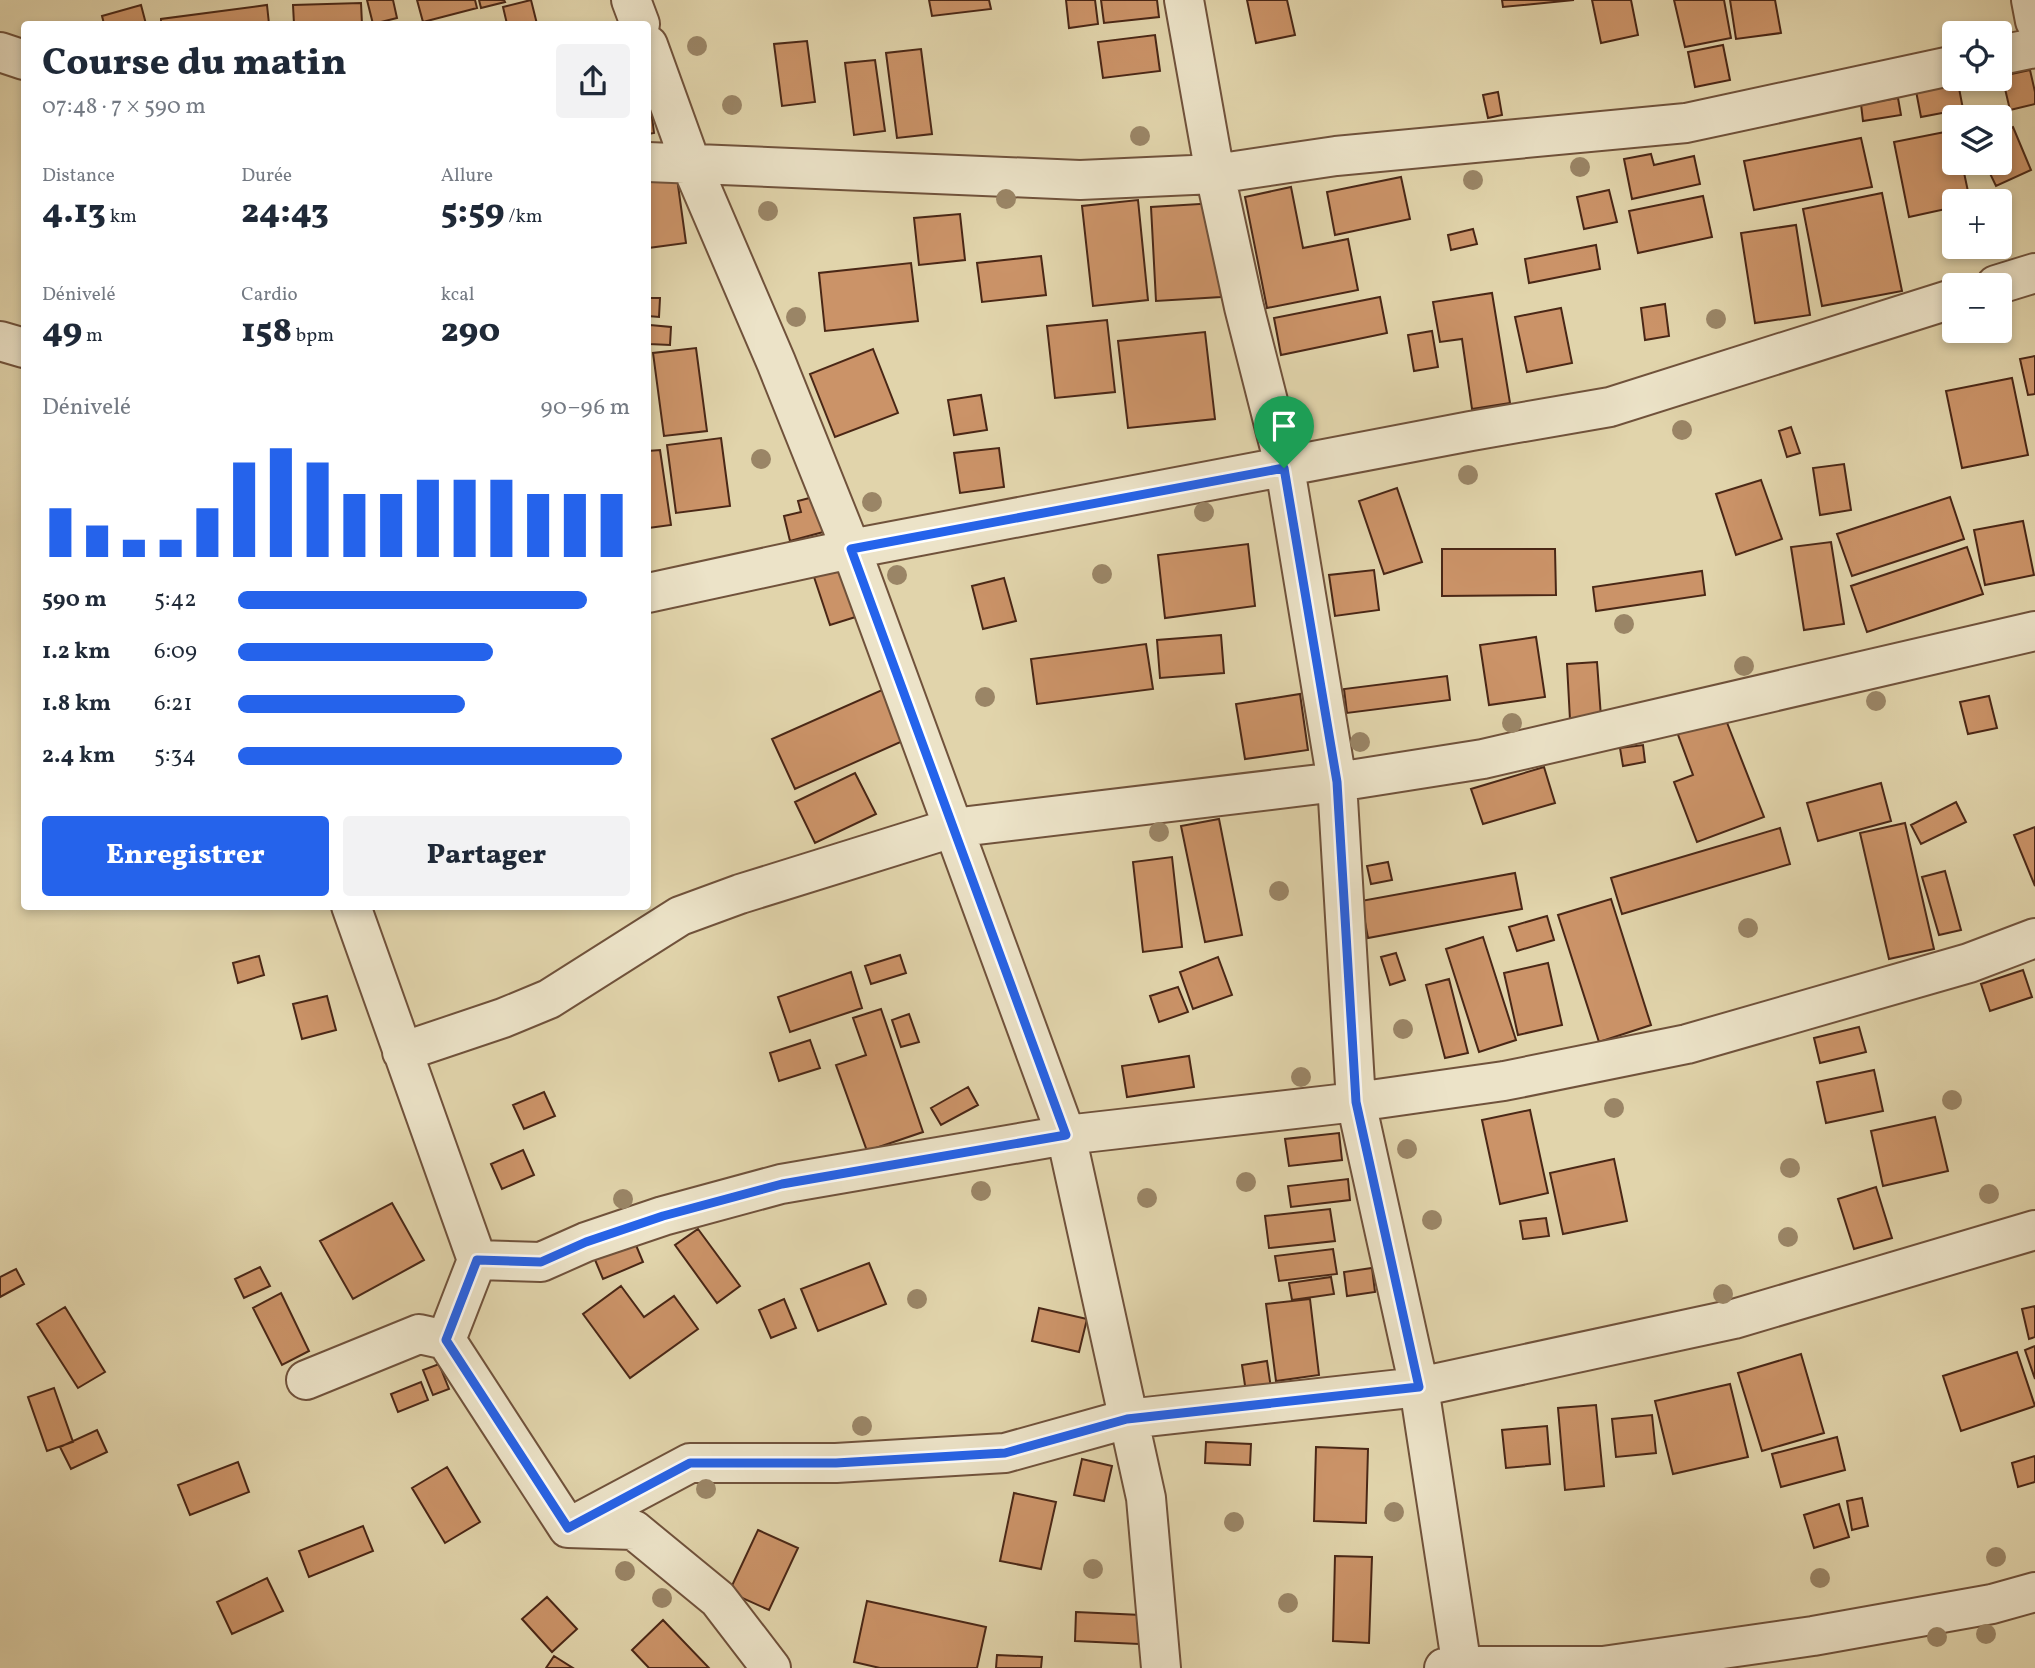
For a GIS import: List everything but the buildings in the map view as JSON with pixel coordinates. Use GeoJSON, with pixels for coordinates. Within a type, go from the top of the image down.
{"type":"FeatureCollection","features":[{"type":"Feature","properties":{"kind":"street"},"geometry":{"type":"LineString","coordinates":[[631,0],[639,21]]}},
{"type":"Feature","properties":{"kind":"street"},"geometry":{"type":"LineString","coordinates":[[1184,0],[1215,174],[1244,307],[1284,468],[1337,782],[1356,1102],[1419,1387],[1456,1667],[1603,1666],[1814,1636],[1992,1604],[2035,1592]]}},
{"type":"Feature","properties":{"kind":"street"},"geometry":{"type":"LineString","coordinates":[[2031,0],[2035,21]]}},
{"type":"Feature","properties":{"kind":"street"},"geometry":{"type":"LineString","coordinates":[[2012,53],[2035,48]]}},
{"type":"Feature","properties":{"kind":"street"},"geometry":{"type":"LineString","coordinates":[[0,52],[21,59]]}},
{"type":"Feature","properties":{"kind":"street"},"geometry":{"type":"LineString","coordinates":[[651,53],[691,164],[776,362],[851,549],[1066,1135],[1146,1497],[1161,1668]]}},
{"type":"Feature","properties":{"kind":"street"},"geometry":{"type":"LineString","coordinates":[[651,162],[1080,180],[1215,174],[1336,156],[1686,123],[1942,68]]}},
{"type":"Feature","properties":{"kind":"street"},"geometry":{"type":"LineString","coordinates":[[2012,280],[2035,273]]}},
{"type":"Feature","properties":{"kind":"street"},"geometry":{"type":"LineString","coordinates":[[651,592],[851,549],[1610,407],[1942,302]]}},
{"type":"Feature","properties":{"kind":"street"},"geometry":{"type":"LineString","coordinates":[[0,341],[21,347]]}},
{"type":"Feature","properties":{"kind":"street"},"geometry":{"type":"LineString","coordinates":[[402,1052],[503,1018],[549,999],[680,916],[740,894],[952,828],[1337,782],[1483,759],[2035,631]]}},
{"type":"Feature","properties":{"kind":"street"},"geometry":{"type":"LineString","coordinates":[[352,910],[477,1260],[446,1340]]}},
{"type":"Feature","properties":{"kind":"street"},"geometry":{"type":"LineString","coordinates":[[477,1260],[541,1262],[586,1242],[663,1216],[782,1184],[1066,1135],[1356,1102],[1504,1081],[1687,1044],[1969,964],[2035,938]]}},
{"type":"Feature","properties":{"kind":"street"},"geometry":{"type":"LineString","coordinates":[[568,1528],[690,1463],[836,1463],[1005,1453],[1127,1419],[1419,1387],[1734,1319],[2035,1230]]}},
{"type":"Feature","properties":{"kind":"street"},"geometry":{"type":"LineString","coordinates":[[306,1380],[419,1334],[446,1340],[568,1528]]}},
{"type":"Feature","properties":{"kind":"street"},"geometry":{"type":"LineString","coordinates":[[568,1528],[634,1530],[718,1599],[771,1668]]}},
{"type":"Feature","properties":{"kind":"route"},"geometry":{"type":"LineString","coordinates":[[1284,468],[1337,782],[1356,1102],[1419,1387],[1127,1419],[1005,1453],[836,1463],[690,1463],[568,1528],[446,1340],[477,1260],[541,1262],[586,1242],[663,1216],[782,1184],[1066,1135],[851,549],[1284,468]]}}]}
